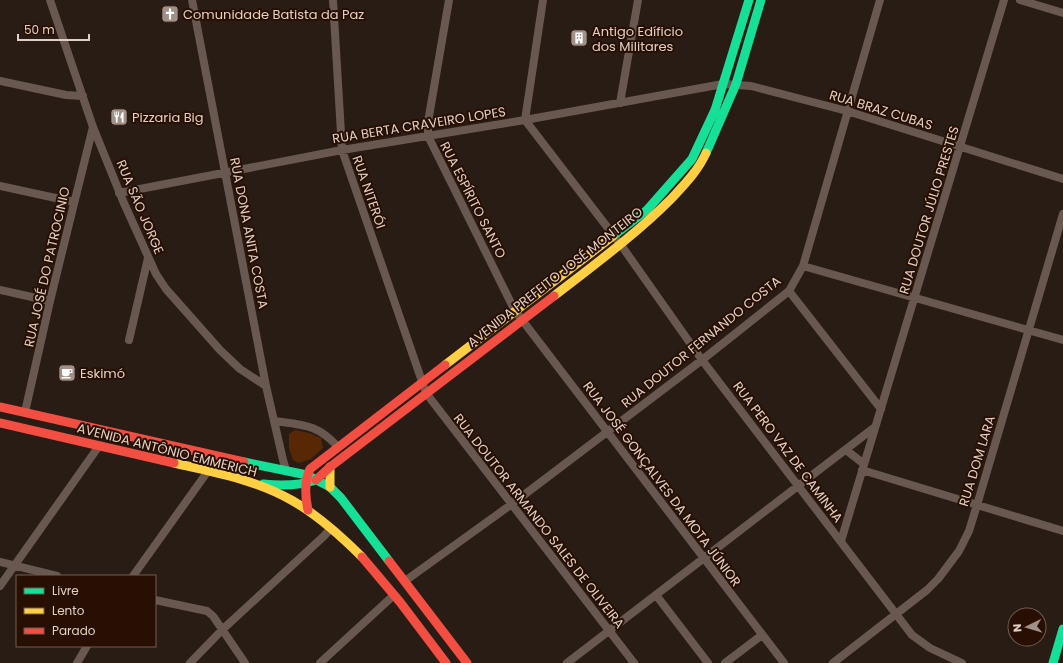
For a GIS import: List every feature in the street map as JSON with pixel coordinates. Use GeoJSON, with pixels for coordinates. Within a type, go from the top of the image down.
{"type":"FeatureCollection","features":[{"type":"Feature","properties":{"kind":"main road","name":"AVENIDA PREFEITO JOSÉ MONTEIRO"},"geometry":{"type":"LineString","coordinates":[[307,480],[310,469],[322,459],[648,210],[692,159],[704,135],[715,110],[749,0]]}},
{"type":"Feature","properties":{"kind":"main road","name":"AVENIDA PREFEITO JOSÉ MONTEIRO"},"geometry":{"type":"LineString","coordinates":[[316,480],[330,467],[426,393],[621,245],[657,214],[687,182],[702,162],[736,84],[760,0]]}},
{"type":"Feature","properties":{"kind":"main road","name":"AVENIDA ANTÔNIO EMMERICH"},"geometry":{"type":"LineString","coordinates":[[0,406],[248,463],[286,470],[307,480]]}},
{"type":"Feature","properties":{"kind":"main road","name":"AVENIDA ANTÔNIO EMMERICH"},"geometry":{"type":"LineString","coordinates":[[0,423],[254,483],[308,510],[361,555],[446,663]]}},
{"type":"Feature","properties":{"kind":"main road"},"geometry":{"type":"LineString","coordinates":[[330,467],[330,487]]}},
{"type":"Feature","properties":{"kind":"main road"},"geometry":{"type":"LineString","coordinates":[[286,470],[289,479],[287,486]]}},
{"type":"Feature","properties":{"kind":"main road"},"geometry":{"type":"LineString","coordinates":[[307,480],[308,510]]}},
{"type":"Feature","properties":{"kind":"main road"},"geometry":{"type":"LineString","coordinates":[[254,483],[287,486],[307,480],[316,480],[330,487],[356,517],[467,663]]}},
{"type":"Feature","properties":{"kind":"main road"},"geometry":{"type":"LineString","coordinates":[[1053,663],[1063,629]]}},
{"type":"Feature","properties":{"kind":"street","name":"RUA SÃO JORGE"},"geometry":{"type":"LineString","coordinates":[[50,0],[93,127],[156,274],[166,289],[220,350],[240,369],[266,386]]}},
{"type":"Feature","properties":{"kind":"street","name":"RUA DONA ANITA COSTA"},"geometry":{"type":"LineString","coordinates":[[192,0],[266,386],[286,470]]}},
{"type":"Feature","properties":{"kind":"street","name":"RUA NITERÓI"},"geometry":{"type":"LineString","coordinates":[[333,0],[342,150],[426,393]]}},
{"type":"Feature","properties":{"kind":"street","name":"RUA ESPÍRITO SANTO"},"geometry":{"type":"LineString","coordinates":[[449,0],[428,122],[428,136],[516,312],[522,320]]}},
{"type":"Feature","properties":{"kind":"street"},"geometry":{"type":"LineString","coordinates":[[525,120],[543,0]]}},
{"type":"Feature","properties":{"kind":"street"},"geometry":{"type":"LineString","coordinates":[[620,103],[638,0]]}},
{"type":"Feature","properties":{"kind":"street","name":"RUA DOUTOR FERNANDO COSTA"},"geometry":{"type":"LineString","coordinates":[[404,581],[512,504],[789,292],[803,266],[880,0]]}},
{"type":"Feature","properties":{"kind":"street","name":"RUA DOUTOR JÚLIO PRESTES"},"geometry":{"type":"LineString","coordinates":[[841,541],[1004,0]]}},
{"type":"Feature","properties":{"kind":"street"},"geometry":{"type":"LineString","coordinates":[[1020,0],[1063,13]]}},
{"type":"Feature","properties":{"kind":"street"},"geometry":{"type":"LineString","coordinates":[[0,81],[54,93],[83,96]]}},
{"type":"Feature","properties":{"kind":"street","name":"RUA BERTA CRAVEIRO LOPES"},"geometry":{"type":"LineString","coordinates":[[120,193],[342,150],[525,120],[723,84]]}},
{"type":"Feature","properties":{"kind":"street","name":"RUA BRAZ CUBAS"},"geometry":{"type":"LineString","coordinates":[[723,84],[736,84],[765,89],[847,111],[1063,178]]}},
{"type":"Feature","properties":{"kind":"street","name":"RUA PERO VAZ DE CAMINHA"},"geometry":{"type":"LineString","coordinates":[[525,120],[621,245],[702,360],[800,486],[912,635],[930,648],[962,663]]}},
{"type":"Feature","properties":{"kind":"street","name":"RUA JOSÉ DO PATROCINIO"},"geometry":{"type":"LineString","coordinates":[[25,412],[50,301],[93,127]]}},
{"type":"Feature","properties":{"kind":"street"},"geometry":{"type":"LineString","coordinates":[[0,186],[74,202]]}},
{"type":"Feature","properties":{"kind":"street","name":"RUA DOM LARA"},"geometry":{"type":"LineString","coordinates":[[833,663],[927,590],[949,566],[959,551],[969,531],[1063,214]]}},
{"type":"Feature","properties":{"kind":"street"},"geometry":{"type":"LineString","coordinates":[[129,340],[148,258]]}},
{"type":"Feature","properties":{"kind":"street"},"geometry":{"type":"LineString","coordinates":[[803,266],[1063,340]]}},
{"type":"Feature","properties":{"kind":"street"},"geometry":{"type":"LineString","coordinates":[[0,290],[50,301]]}},
{"type":"Feature","properties":{"kind":"street"},"geometry":{"type":"LineString","coordinates":[[789,292],[881,409]]}},
{"type":"Feature","properties":{"kind":"street","name":"RUA JOSÉ GONÇALVES DA MOTA JÚNIOR"},"geometry":{"type":"LineString","coordinates":[[522,320],[784,663]]}},
{"type":"Feature","properties":{"kind":"street","name":"RUA DOUTOR ARMANDO SALES DE OLIVEIRA"},"geometry":{"type":"LineString","coordinates":[[426,393],[634,663]]}},
{"type":"Feature","properties":{"kind":"street"},"geometry":{"type":"LineString","coordinates":[[274,421],[313,428],[324,434],[338,447]]}},
{"type":"Feature","properties":{"kind":"street"},"geometry":{"type":"LineString","coordinates":[[567,663],[800,486],[875,427]]}},
{"type":"Feature","properties":{"kind":"street"},"geometry":{"type":"LineString","coordinates":[[0,586],[99,446]]}},
{"type":"Feature","properties":{"kind":"street"},"geometry":{"type":"LineString","coordinates":[[846,450],[863,467],[977,505],[1063,531]]}},
{"type":"Feature","properties":{"kind":"street"},"geometry":{"type":"LineString","coordinates":[[133,575],[208,471]]}},
{"type":"Feature","properties":{"kind":"street"},"geometry":{"type":"LineString","coordinates":[[190,663],[222,630],[331,528]]}},
{"type":"Feature","properties":{"kind":"street"},"geometry":{"type":"LineString","coordinates":[[0,562],[52,575]]}},
{"type":"Feature","properties":{"kind":"street"},"geometry":{"type":"LineString","coordinates":[[320,663],[394,595]]}},
{"type":"Feature","properties":{"kind":"street"},"geometry":{"type":"LineString","coordinates":[[656,595],[708,663]]}},
{"type":"Feature","properties":{"kind":"street"},"geometry":{"type":"LineString","coordinates":[[156,600],[207,611],[214,616],[222,630],[246,663]]}},
{"type":"Feature","properties":{"kind":"street"},"geometry":{"type":"LineString","coordinates":[[725,663],[762,635]]}},
{"type":"Feature","properties":{"kind":"street"},"geometry":{"type":"LineString","coordinates":[[77,663],[86,647]]}},
{"type":"Feature","properties":{"kind":"shaded area"},"geometry":{"type":"Polygon","coordinates":[[[295,430],[309,433],[321,438],[323,448],[311,459],[299,463],[293,460],[289,448],[289,434],[295,430]]]}},
{"type":"Feature","properties":{"kind":"traffic: fast"},"geometry":{"type":"LineString","coordinates":[[613,236],[647,210],[692,159],[715,110],[749,0]]}},
{"type":"Feature","properties":{"kind":"traffic: fast"},"geometry":{"type":"LineString","coordinates":[[706,153],[736,84],[761,0]]}},
{"type":"Feature","properties":{"kind":"traffic: fast"},"geometry":{"type":"LineString","coordinates":[[244,462],[307,475],[330,487],[341,498],[389,561]]}},
{"type":"Feature","properties":{"kind":"traffic: fast"},"geometry":{"type":"LineString","coordinates":[[263,484],[290,485],[316,480]]}},
{"type":"Feature","properties":{"kind":"traffic: fast"},"geometry":{"type":"LineString","coordinates":[[1053,663],[1063,629]]}},
{"type":"Feature","properties":{"kind":"traffic: slow"},"geometry":{"type":"LineString","coordinates":[[554,296],[643,225],[671,199],[690,178],[706,153]]}},
{"type":"Feature","properties":{"kind":"traffic: slow"},"geometry":{"type":"LineString","coordinates":[[445,365],[613,236]]}},
{"type":"Feature","properties":{"kind":"traffic: slow"},"geometry":{"type":"LineString","coordinates":[[174,463],[265,487],[303,507],[338,534],[362,557]]}},
{"type":"Feature","properties":{"kind":"traffic: slow"},"geometry":{"type":"LineString","coordinates":[[330,467],[330,487]]}},
{"type":"Feature","properties":{"kind":"traffic: jam"},"geometry":{"type":"LineString","coordinates":[[316,480],[330,467],[554,296]]}},
{"type":"Feature","properties":{"kind":"traffic: jam"},"geometry":{"type":"LineString","coordinates":[[308,510],[306,489],[310,469],[445,365]]}},
{"type":"Feature","properties":{"kind":"traffic: jam"},"geometry":{"type":"LineString","coordinates":[[0,407],[244,462]]}},
{"type":"Feature","properties":{"kind":"traffic: jam"},"geometry":{"type":"LineString","coordinates":[[0,423],[174,463]]}},
{"type":"Feature","properties":{"kind":"traffic: jam"},"geometry":{"type":"LineString","coordinates":[[362,557],[400,602],[446,663]]}},
{"type":"Feature","properties":{"kind":"traffic: jam"},"geometry":{"type":"LineString","coordinates":[[389,561],[467,663]]}},
{"type":"Feature","properties":{"kind":"place","name":"Comunidade Batista da Paz"},"geometry":{"type":"Point","coordinates":[170,14]}},
{"type":"Feature","properties":{"kind":"place","name":"Antigo Edíficio dos Militares"},"geometry":{"type":"Point","coordinates":[579,38]}},
{"type":"Feature","properties":{"kind":"place","name":"Pizzaria Big"},"geometry":{"type":"Point","coordinates":[119,117]}},
{"type":"Feature","properties":{"kind":"place","name":"Eskimó"},"geometry":{"type":"Point","coordinates":[67,373]}}]}
